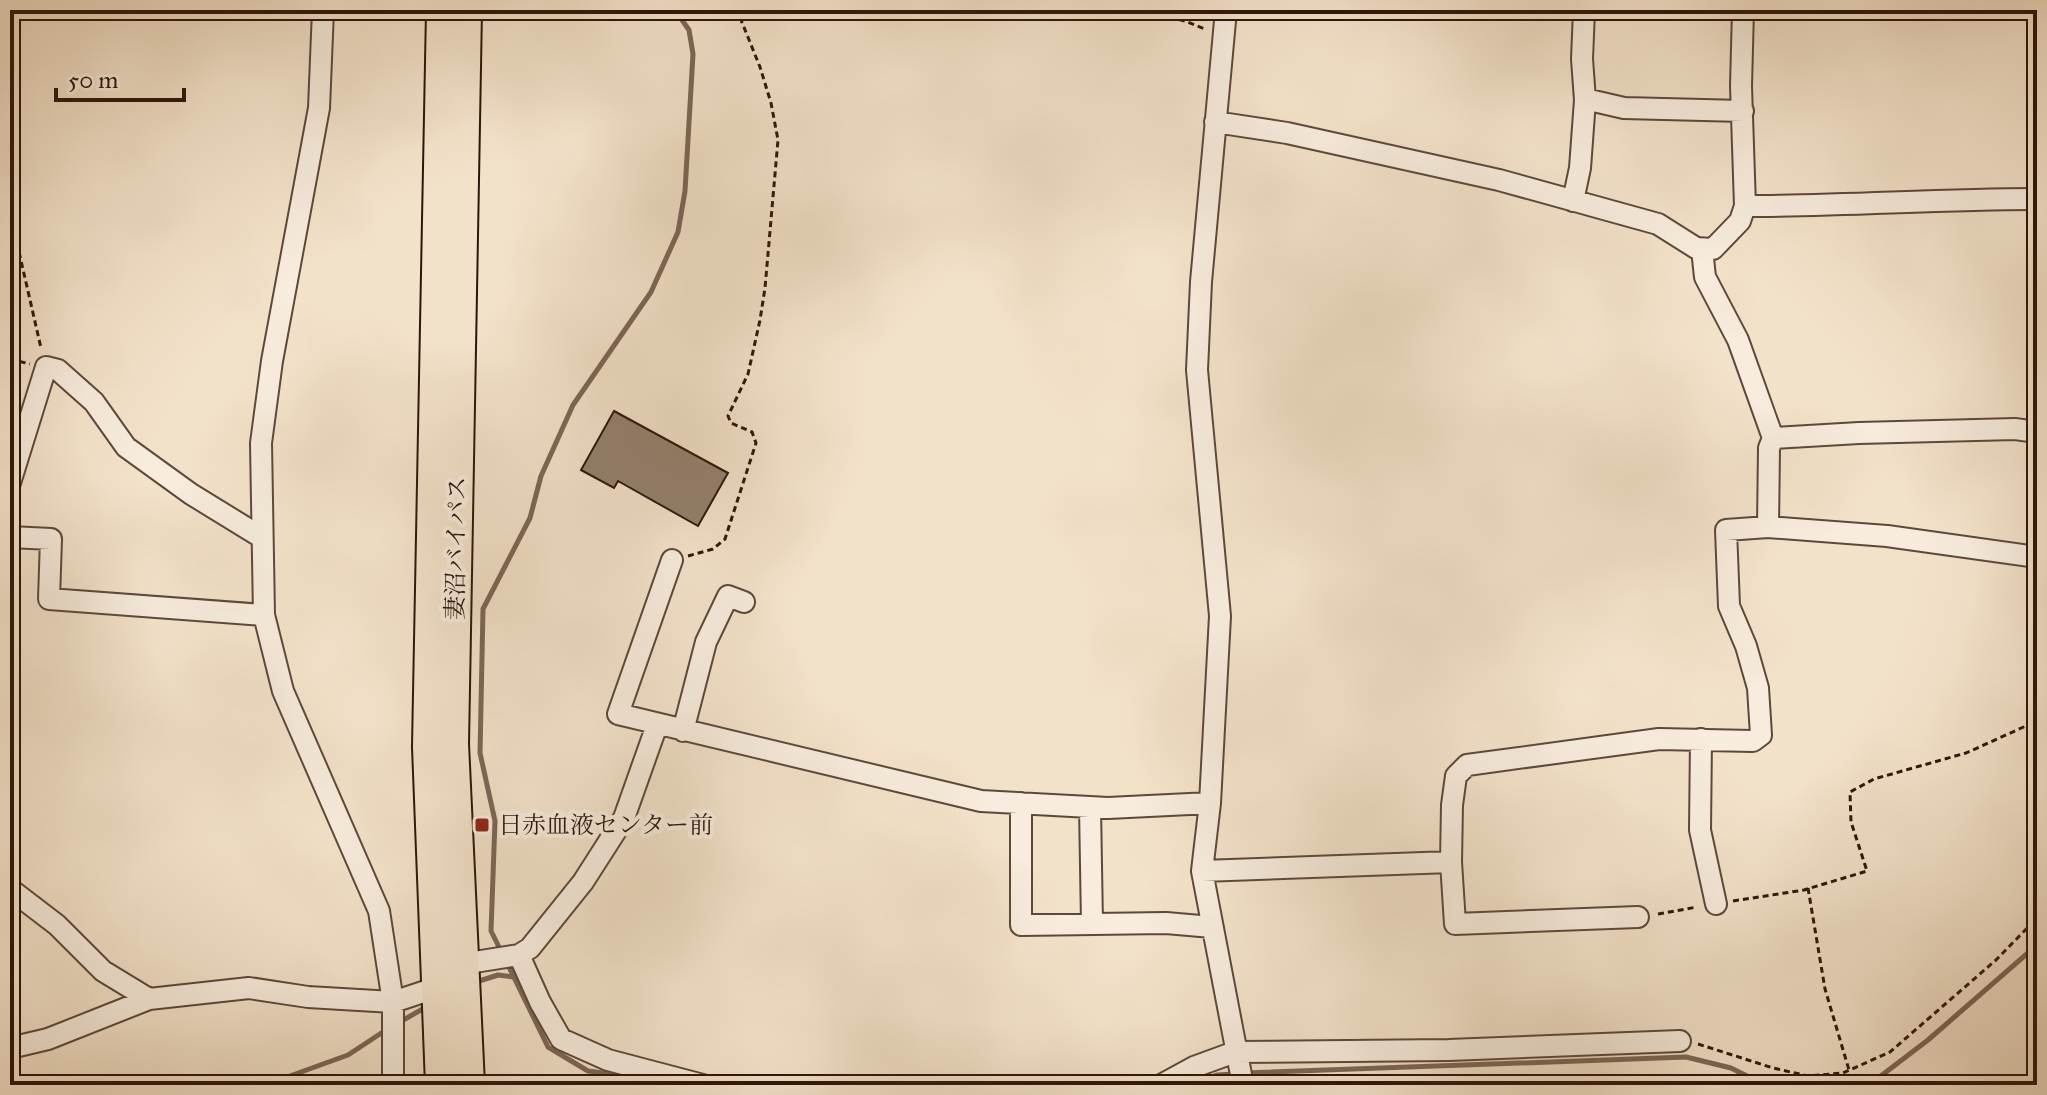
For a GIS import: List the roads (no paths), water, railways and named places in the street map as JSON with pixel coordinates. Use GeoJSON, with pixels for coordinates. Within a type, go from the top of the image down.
{"type":"FeatureCollection","features":[{"type":"Feature","properties":{"kind":"highway","name":"妻沼バイパス"},"geometry":{"type":"LineString","coordinates":[[442,10],[428,747],[450,988],[469,1085]]}},
{"type":"Feature","properties":{"kind":"highway","name":"妻沼バイパス"},"geometry":{"type":"LineString","coordinates":[[441,1085],[450,988],[466,10]]}},
{"type":"Feature","properties":{"kind":"street"},"geometry":{"type":"LineString","coordinates":[[323,10],[319,108],[272,361],[261,443],[264,615],[283,691],[379,911],[393,1008],[393,1085]]}},
{"type":"Feature","properties":{"kind":"street"},"geometry":{"type":"LineString","coordinates":[[1226,10],[1201,282],[1197,370],[1220,616],[1210,803],[1202,871],[1243,1085]]}},
{"type":"Feature","properties":{"kind":"street"},"geometry":{"type":"LineString","coordinates":[[1573,201],[1580,168],[1585,99],[1582,59],[1584,10]]}},
{"type":"Feature","properties":{"kind":"street"},"geometry":{"type":"LineString","coordinates":[[1215,122],[1287,133],[1499,180],[1658,224],[1696,248],[1713,249],[1740,221],[1745,206],[1741,86],[1743,10]]}},
{"type":"Feature","properties":{"kind":"street"},"geometry":{"type":"LineString","coordinates":[[1585,99],[1624,108],[1743,111]]}},
{"type":"Feature","properties":{"kind":"street"},"geometry":{"type":"LineString","coordinates":[[1745,206],[2037,199]]}},
{"type":"Feature","properties":{"kind":"street"},"geometry":{"type":"LineString","coordinates":[[1702,249],[1705,277],[1738,340],[1773,438],[1769,448],[1768,527]]}},
{"type":"Feature","properties":{"kind":"street"},"geometry":{"type":"LineString","coordinates":[[10,483],[46,367],[58,370],[94,402],[126,447],[191,494],[261,537]]}},
{"type":"Feature","properties":{"kind":"street"},"geometry":{"type":"LineString","coordinates":[[1773,438],[1874,432],[2015,429],[2037,432]]}},
{"type":"Feature","properties":{"kind":"street"},"geometry":{"type":"LineString","coordinates":[[1638,917],[1455,924],[1451,862],[1456,776],[1467,765],[1625,742],[1659,739],[1753,741],[1761,735],[1758,688],[1746,646],[1729,606],[1726,530],[1768,527],[1887,536],[2037,557]]}},
{"type":"Feature","properties":{"kind":"street"},"geometry":{"type":"LineString","coordinates":[[10,537],[51,539],[49,599],[264,615]]}},
{"type":"Feature","properties":{"kind":"street"},"geometry":{"type":"LineString","coordinates":[[672,560],[618,714],[981,801],[1090,807],[1210,803]]}},
{"type":"Feature","properties":{"kind":"street"},"geometry":{"type":"LineString","coordinates":[[683,731],[706,642],[728,596],[744,602]]}},
{"type":"Feature","properties":{"kind":"street"},"geometry":{"type":"LineString","coordinates":[[10,1048],[48,1039],[149,999],[249,988],[393,1008],[450,988],[492,959],[517,955],[530,948],[583,882],[624,818],[657,725]]}},
{"type":"Feature","properties":{"kind":"street"},"geometry":{"type":"LineString","coordinates":[[1701,739],[1700,830],[1716,904]]}},
{"type":"Feature","properties":{"kind":"street"},"geometry":{"type":"LineString","coordinates":[[1021,803],[1021,925],[1166,923],[1212,927]]}},
{"type":"Feature","properties":{"kind":"street"},"geometry":{"type":"LineString","coordinates":[[1090,807],[1092,924]]}},
{"type":"Feature","properties":{"kind":"street"},"geometry":{"type":"LineString","coordinates":[[1202,871],[1451,862]]}},
{"type":"Feature","properties":{"kind":"street"},"geometry":{"type":"LineString","coordinates":[[10,889],[57,925],[103,971],[149,999]]}},
{"type":"Feature","properties":{"kind":"street"},"geometry":{"type":"LineString","coordinates":[[517,955],[561,1039],[608,1060],[703,1085]]}},
{"type":"Feature","properties":{"kind":"street"},"geometry":{"type":"LineString","coordinates":[[1161,1085],[1194,1067],[1235,1052],[1449,1050],[1680,1041]]}},
{"type":"Feature","properties":{"kind":"waterway"},"geometry":{"type":"LineString","coordinates":[[501,951],[491,931],[495,821],[480,753],[483,609],[530,518],[541,476],[573,405],[651,292],[678,232],[685,191],[693,54],[689,30],[675,10]]}},
{"type":"Feature","properties":{"kind":"waterway"},"geometry":{"type":"LineString","coordinates":[[1869,1085],[1928,1040],[2037,945]]}},
{"type":"Feature","properties":{"kind":"waterway"},"geometry":{"type":"LineString","coordinates":[[507,963],[548,1047],[588,1071],[633,1077],[657,1085]]}},
{"type":"Feature","properties":{"kind":"waterway"},"geometry":{"type":"LineString","coordinates":[[476,982],[498,975],[513,977]]}},
{"type":"Feature","properties":{"kind":"waterway"},"geometry":{"type":"LineString","coordinates":[[398,1023],[428,1006]]}},
{"type":"Feature","properties":{"kind":"waterway"},"geometry":{"type":"LineString","coordinates":[[265,1085],[348,1055],[386,1030]]}},
{"type":"Feature","properties":{"kind":"waterway"},"geometry":{"type":"LineString","coordinates":[[1245,1073],[1686,1057],[1731,1068],[1765,1085]]}},
{"type":"Feature","properties":{"kind":"waterway"},"geometry":{"type":"LineString","coordinates":[[1190,1085],[1217,1075],[1235,1074]]}},
{"type":"Feature","properties":{"kind":"place","name":"日赤血液センター前"},"geometry":{"type":"Point","coordinates":[482,825]}}]}
